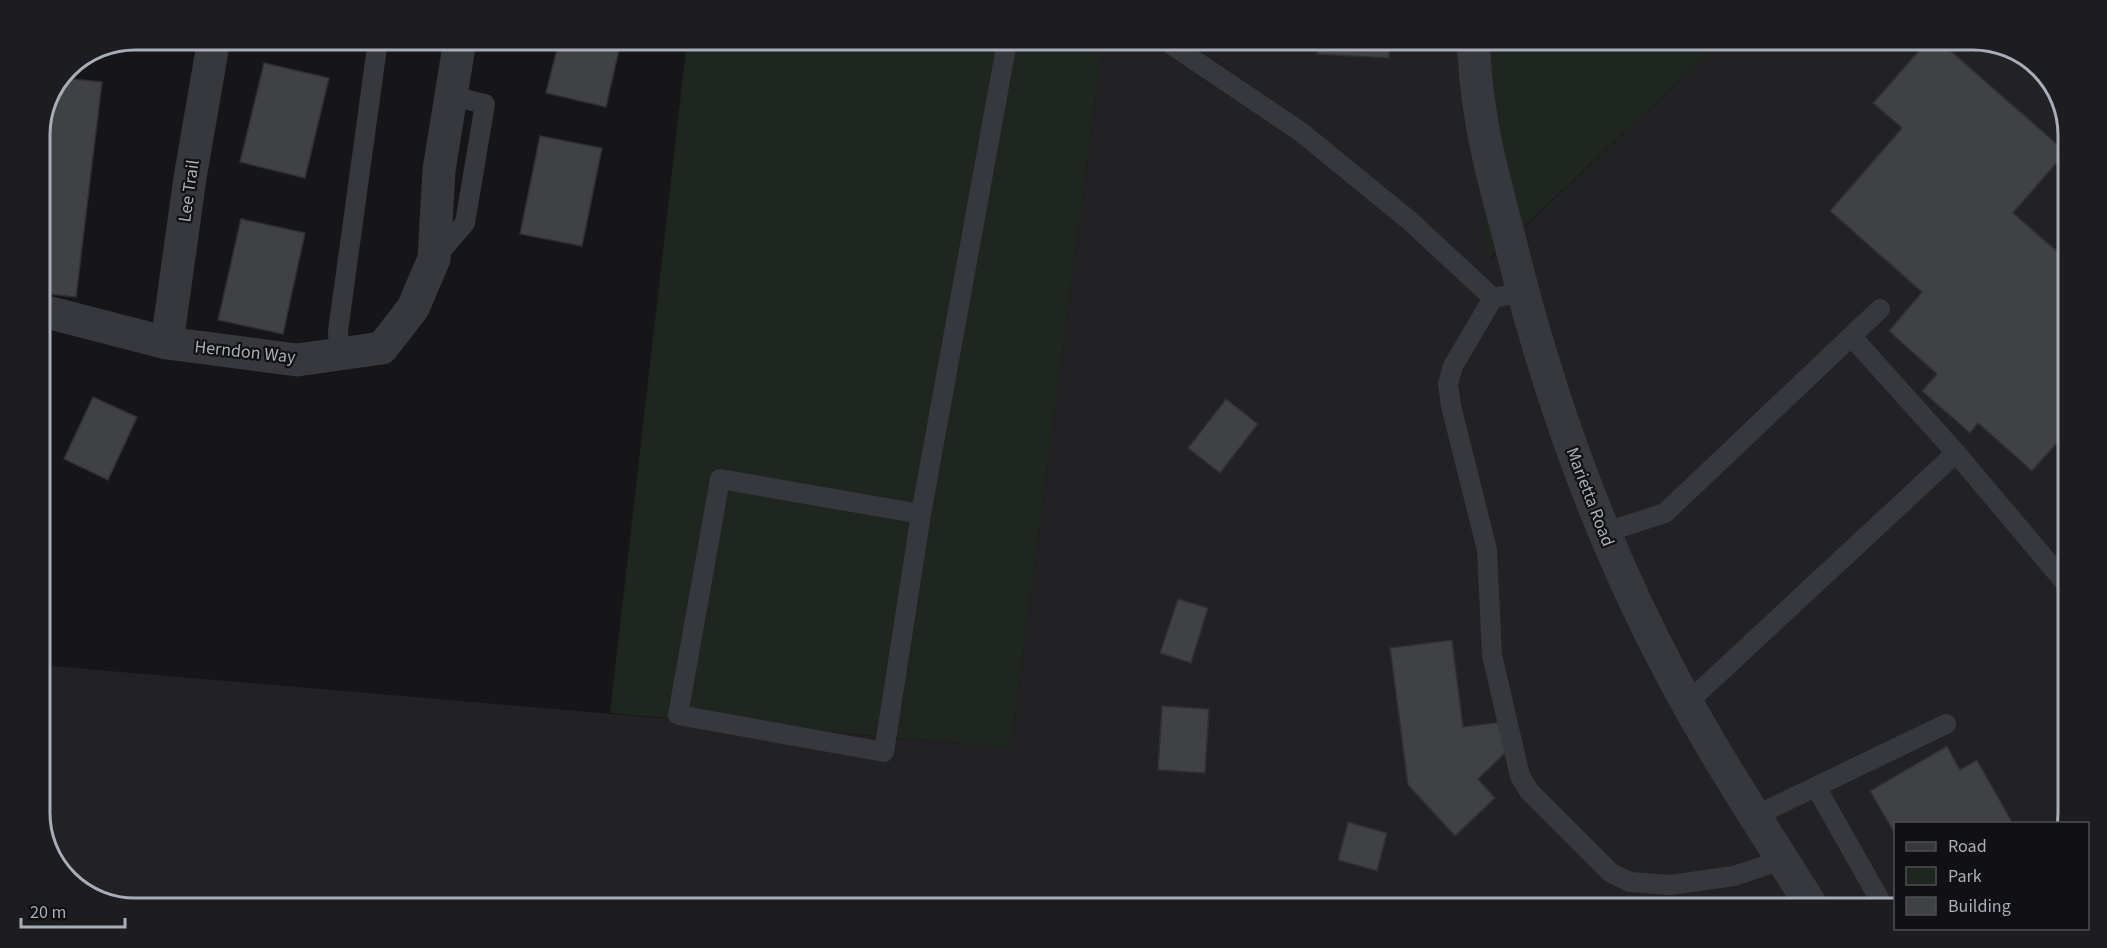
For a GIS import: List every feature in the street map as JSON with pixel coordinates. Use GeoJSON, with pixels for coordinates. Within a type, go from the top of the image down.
{"type":"FeatureCollection","features":[{"type":"Feature","properties":{"kind":"street","name":"Lee Trail"},"geometry":{"type":"LineString","coordinates":[[167,343],[190,178],[212,50]]}},
{"type":"Feature","properties":{"kind":"street","name":"Herndon Way"},"geometry":{"type":"LineString","coordinates":[[50,313],[167,343],[297,360],[382,348],[413,308],[434,260],[439,170],[458,50]]}},
{"type":"Feature","properties":{"kind":"street","name":"Marietta Road"},"geometry":{"type":"LineString","coordinates":[[1474,50],[1480,111],[1508,295],[1628,588],[1687,703],[1807,898]]}},
{"type":"Feature","properties":{"kind":"lane"},"geometry":{"type":"LineString","coordinates":[[339,354],[338,331],[377,50]]}},
{"type":"Feature","properties":{"kind":"lane"},"geometry":{"type":"LineString","coordinates":[[921,514],[720,479],[678,715],[884,752],[921,514],[1006,50]]}},
{"type":"Feature","properties":{"kind":"lane"},"geometry":{"type":"LineString","coordinates":[[1179,50],[1301,132],[1410,221],[1508,295],[1460,351],[1448,384],[1451,406],[1487,550],[1492,655],[1520,776],[1529,791],[1611,873],[1630,882],[1670,885],[1734,876],[1782,860]]}},
{"type":"Feature","properties":{"kind":"lane"},"geometry":{"type":"LineString","coordinates":[[1604,533],[1665,513],[1880,309]]}},
{"type":"Feature","properties":{"kind":"lane"},"geometry":{"type":"LineString","coordinates":[[1852,337],[1956,453],[2058,574]]}},
{"type":"Feature","properties":{"kind":"lane"},"geometry":{"type":"LineString","coordinates":[[1687,703],[1956,453]]}},
{"type":"Feature","properties":{"kind":"lane"},"geometry":{"type":"LineString","coordinates":[[1755,816],[1946,724]]}},
{"type":"Feature","properties":{"kind":"lane"},"geometry":{"type":"LineString","coordinates":[[1816,787],[1879,898]]}},
{"type":"Feature","properties":{"kind":"shaded area"},"geometry":{"type":"Polygon","coordinates":[[[1102,50],[1469,50],[1489,260],[1713,50],[1989,51],[2020,64],[2043,87],[2053,107],[2057,129],[2057,822],[1894,822],[1894,898],[118,897],[92,887],[74,874],[54,841],[50,819],[50,666],[1011,748],[1102,50]]]}},
{"type":"Feature","properties":{"kind":"green space"},"geometry":{"type":"Polygon","coordinates":[[[686,50],[1102,50],[1011,748],[610,713],[686,50]]]}},
{"type":"Feature","properties":{"kind":"green space"},"geometry":{"type":"Polygon","coordinates":[[[1469,50],[1713,50],[1488,260],[1469,50]]]}},
{"type":"Feature","properties":{"kind":"building"},"geometry":{"type":"Polygon","coordinates":[[[557,50],[619,50],[606,107],[546,93],[557,50]]]}},
{"type":"Feature","properties":{"kind":"building"},"geometry":{"type":"Polygon","coordinates":[[[1317,50],[1390,50],[1389,58],[1317,54],[1317,50]]]}},
{"type":"Feature","properties":{"kind":"building"},"geometry":{"type":"Polygon","coordinates":[[[1919,50],[1950,50],[2057,144],[2057,162],[2013,213],[2057,251],[2057,442],[2032,471],[1978,423],[1970,433],[1922,391],[1937,374],[1889,331],[1922,292],[1830,211],[1902,128],[1873,103],[1919,50]]]}},
{"type":"Feature","properties":{"kind":"building"},"geometry":{"type":"Polygon","coordinates":[[[264,63],[329,78],[305,178],[240,162],[264,63]]]}},
{"type":"Feature","properties":{"kind":"building"},"geometry":{"type":"Polygon","coordinates":[[[71,79],[102,82],[76,297],[50,294],[50,129],[52,112],[58,97],[71,79]]]}},
{"type":"Feature","properties":{"kind":"building"},"geometry":{"type":"Polygon","coordinates":[[[540,136],[602,148],[582,246],[520,234],[540,136]]]}},
{"type":"Feature","properties":{"kind":"building"},"geometry":{"type":"Polygon","coordinates":[[[241,219],[305,233],[283,334],[218,320],[241,219]]]}},
{"type":"Feature","properties":{"kind":"building"},"geometry":{"type":"Polygon","coordinates":[[[93,397],[137,417],[108,480],[64,459],[93,397]]]}},
{"type":"Feature","properties":{"kind":"building"},"geometry":{"type":"Polygon","coordinates":[[[1226,399],[1258,424],[1220,473],[1188,448],[1226,399]]]}},
{"type":"Feature","properties":{"kind":"building"},"geometry":{"type":"Polygon","coordinates":[[[1178,599],[1208,608],[1191,663],[1160,653],[1178,599]]]}},
{"type":"Feature","properties":{"kind":"building"},"geometry":{"type":"Polygon","coordinates":[[[1452,640],[1463,727],[1502,722],[1506,752],[1478,779],[1495,798],[1455,836],[1408,785],[1390,648],[1452,640]]]}},
{"type":"Feature","properties":{"kind":"building"},"geometry":{"type":"Polygon","coordinates":[[[1162,706],[1209,709],[1205,773],[1158,770],[1162,706]]]}},
{"type":"Feature","properties":{"kind":"building"},"geometry":{"type":"Polygon","coordinates":[[[1947,746],[1960,770],[1977,760],[2012,822],[1894,822],[1894,833],[1870,791],[1947,746]]]}},
{"type":"Feature","properties":{"kind":"building"},"geometry":{"type":"Polygon","coordinates":[[[1348,822],[1387,833],[1377,871],[1338,860],[1348,822]]]}}]}
